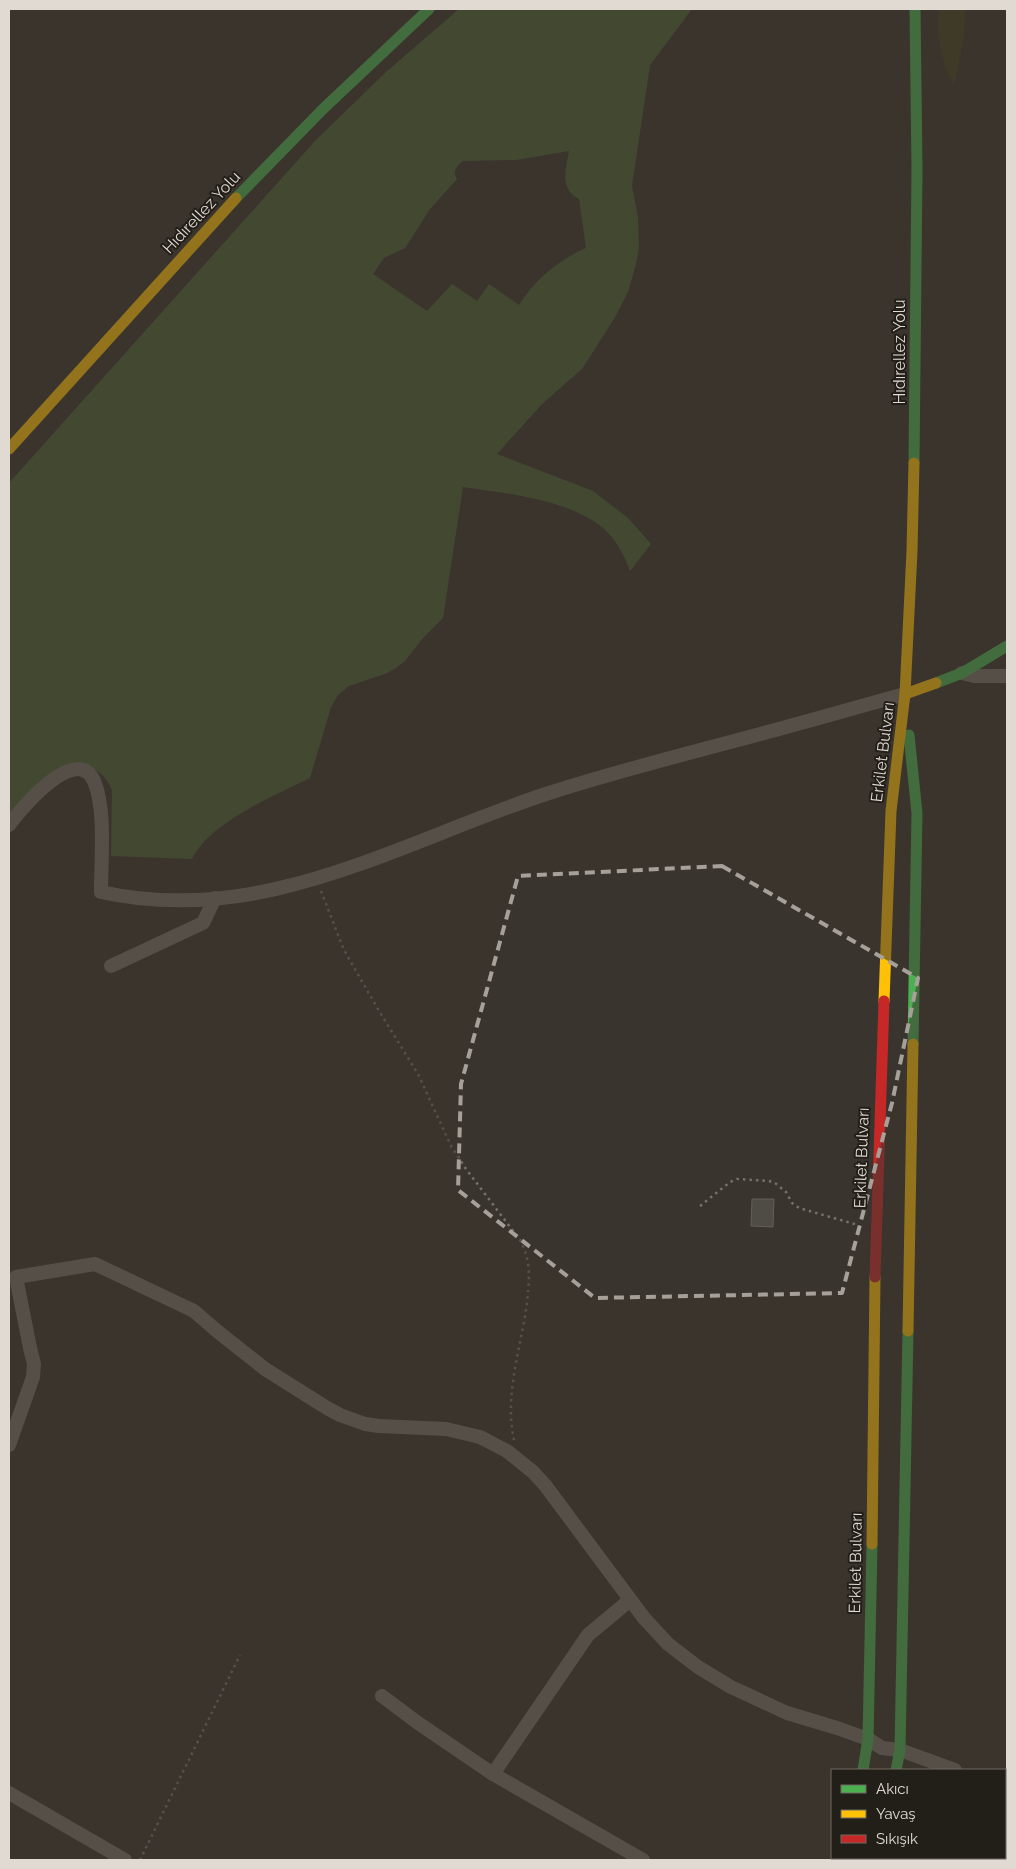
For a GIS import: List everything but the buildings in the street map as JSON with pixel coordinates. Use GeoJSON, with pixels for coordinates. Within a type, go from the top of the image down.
{"type":"FeatureCollection","features":[{"type":"Feature","properties":{"kind":"main road","name":"Hıdırellez Yolu"},"geometry":{"type":"LineString","coordinates":[[9,449],[156,285],[291,140],[342,89],[429,9]]}},
{"type":"Feature","properties":{"kind":"main road","name":"Hıdırellez Yolu"},"geometry":{"type":"LineString","coordinates":[[905,694],[915,418],[917,169],[915,9]]}},
{"type":"Feature","properties":{"kind":"main road"},"geometry":{"type":"LineString","coordinates":[[905,694],[962,673],[1007,646]]}},
{"type":"Feature","properties":{"kind":"main road","name":"Erkilet Bulvarı"},"geometry":{"type":"LineString","coordinates":[[863,1769],[868,1739],[874,1419],[875,1230],[891,811],[905,694]]}},
{"type":"Feature","properties":{"kind":"main road","name":"Erkilet Bulvarı"},"geometry":{"type":"LineString","coordinates":[[896,1769],[900,1750],[917,813],[905,694]]}},
{"type":"Feature","properties":{"kind":"street"},"geometry":{"type":"LineString","coordinates":[[962,673],[974,676],[1007,676]]}},
{"type":"Feature","properties":{"kind":"street"},"geometry":{"type":"LineString","coordinates":[[9,825],[23,806],[60,773],[72,769],[84,771],[94,780],[101,808],[101,892],[124,897],[154,900],[188,900],[274,890],[317,879],[393,852],[497,811],[581,783],[905,694]]}},
{"type":"Feature","properties":{"kind":"street"},"geometry":{"type":"LineString","coordinates":[[111,966],[203,923],[215,898]]}},
{"type":"Feature","properties":{"kind":"street"},"geometry":{"type":"LineString","coordinates":[[9,1445],[34,1371],[33,1356],[12,1277],[95,1264],[194,1311],[266,1369],[340,1415],[378,1426],[446,1429],[463,1432],[494,1443],[520,1460],[545,1485],[644,1618],[668,1644],[698,1668],[714,1678],[787,1713],[868,1739],[882,1748],[900,1750],[952,1769]]}},
{"type":"Feature","properties":{"kind":"street"},"geometry":{"type":"LineString","coordinates":[[493,1774],[588,1636],[630,1600]]}},
{"type":"Feature","properties":{"kind":"street"},"geometry":{"type":"LineString","coordinates":[[382,1696],[426,1729],[493,1774],[535,1800],[644,1860]]}},
{"type":"Feature","properties":{"kind":"street"},"geometry":{"type":"LineString","coordinates":[[9,1793],[125,1860]]}},
{"type":"Feature","properties":{"kind":"path"},"geometry":{"type":"LineString","coordinates":[[317,879],[330,919],[344,950],[418,1074],[451,1146],[525,1249],[530,1267],[530,1276],[511,1403],[512,1433],[520,1460]]}},
{"type":"Feature","properties":{"kind":"path"},"geometry":{"type":"LineString","coordinates":[[700,1206],[733,1180],[769,1181],[786,1192],[792,1203],[799,1208],[875,1230]]}},
{"type":"Feature","properties":{"kind":"path"},"geometry":{"type":"LineString","coordinates":[[140,1860],[240,1655]]}},
{"type":"Feature","properties":{"kind":"highlighted area"},"geometry":{"type":"Polygon","coordinates":[[[722,866],[918,978],[892,1103],[842,1293],[595,1298],[458,1190],[461,1084],[518,876],[722,866]]]}},
{"type":"Feature","properties":{"kind":"green space"},"geometry":{"type":"Polygon","coordinates":[[[459,9],[692,9],[650,65],[632,186],[638,217],[639,248],[628,292],[614,319],[582,369],[542,404],[497,454],[593,491],[628,518],[651,544],[630,571],[616,543],[603,528],[589,518],[555,504],[536,499],[463,487],[443,618],[423,638],[405,661],[396,668],[349,686],[338,695],[331,707],[310,778],[244,811],[213,833],[192,859],[111,856],[112,790],[102,775],[88,767],[76,766],[9,822],[9,483],[315,141],[386,72],[459,9]],[[569,151],[516,160],[463,161],[456,169],[457,179],[430,209],[405,248],[384,258],[373,274],[427,311],[452,284],[477,301],[489,284],[519,305],[548,271],[586,248],[579,199],[573,195],[566,184],[565,178],[569,151]]]}},
{"type":"Feature","properties":{"kind":"sand"},"geometry":{"type":"Polygon","coordinates":[[[939,9],[965,9],[964,37],[954,86],[940,49],[939,9]]]}},
{"type":"Feature","properties":{"kind":"traffic: fast"},"geometry":{"type":"LineString","coordinates":[[236,198],[323,109],[429,9]]}},
{"type":"Feature","properties":{"kind":"traffic: fast"},"geometry":{"type":"LineString","coordinates":[[914,463],[917,169],[915,9]]}},
{"type":"Feature","properties":{"kind":"traffic: fast"},"geometry":{"type":"LineString","coordinates":[[936,683],[962,673],[1007,646]]}},
{"type":"Feature","properties":{"kind":"traffic: fast"},"geometry":{"type":"LineString","coordinates":[[909,735],[917,813],[913,1044]]}},
{"type":"Feature","properties":{"kind":"traffic: fast"},"geometry":{"type":"LineString","coordinates":[[896,1769],[900,1750],[908,1331]]}},
{"type":"Feature","properties":{"kind":"traffic: fast"},"geometry":{"type":"LineString","coordinates":[[863,1769],[868,1739],[872,1544]]}},
{"type":"Feature","properties":{"kind":"traffic: slow"},"geometry":{"type":"LineString","coordinates":[[9,449],[236,198]]}},
{"type":"Feature","properties":{"kind":"traffic: slow"},"geometry":{"type":"LineString","coordinates":[[914,463],[905,694],[936,683]]}},
{"type":"Feature","properties":{"kind":"traffic: slow"},"geometry":{"type":"LineString","coordinates":[[884,1001],[891,811],[905,694]]}},
{"type":"Feature","properties":{"kind":"traffic: slow"},"geometry":{"type":"LineString","coordinates":[[908,1331],[913,1044]]}},
{"type":"Feature","properties":{"kind":"traffic: slow"},"geometry":{"type":"LineString","coordinates":[[872,1544],[875,1277]]}},
{"type":"Feature","properties":{"kind":"traffic: jam"},"geometry":{"type":"LineString","coordinates":[[875,1277],[884,1001]]}}]}
